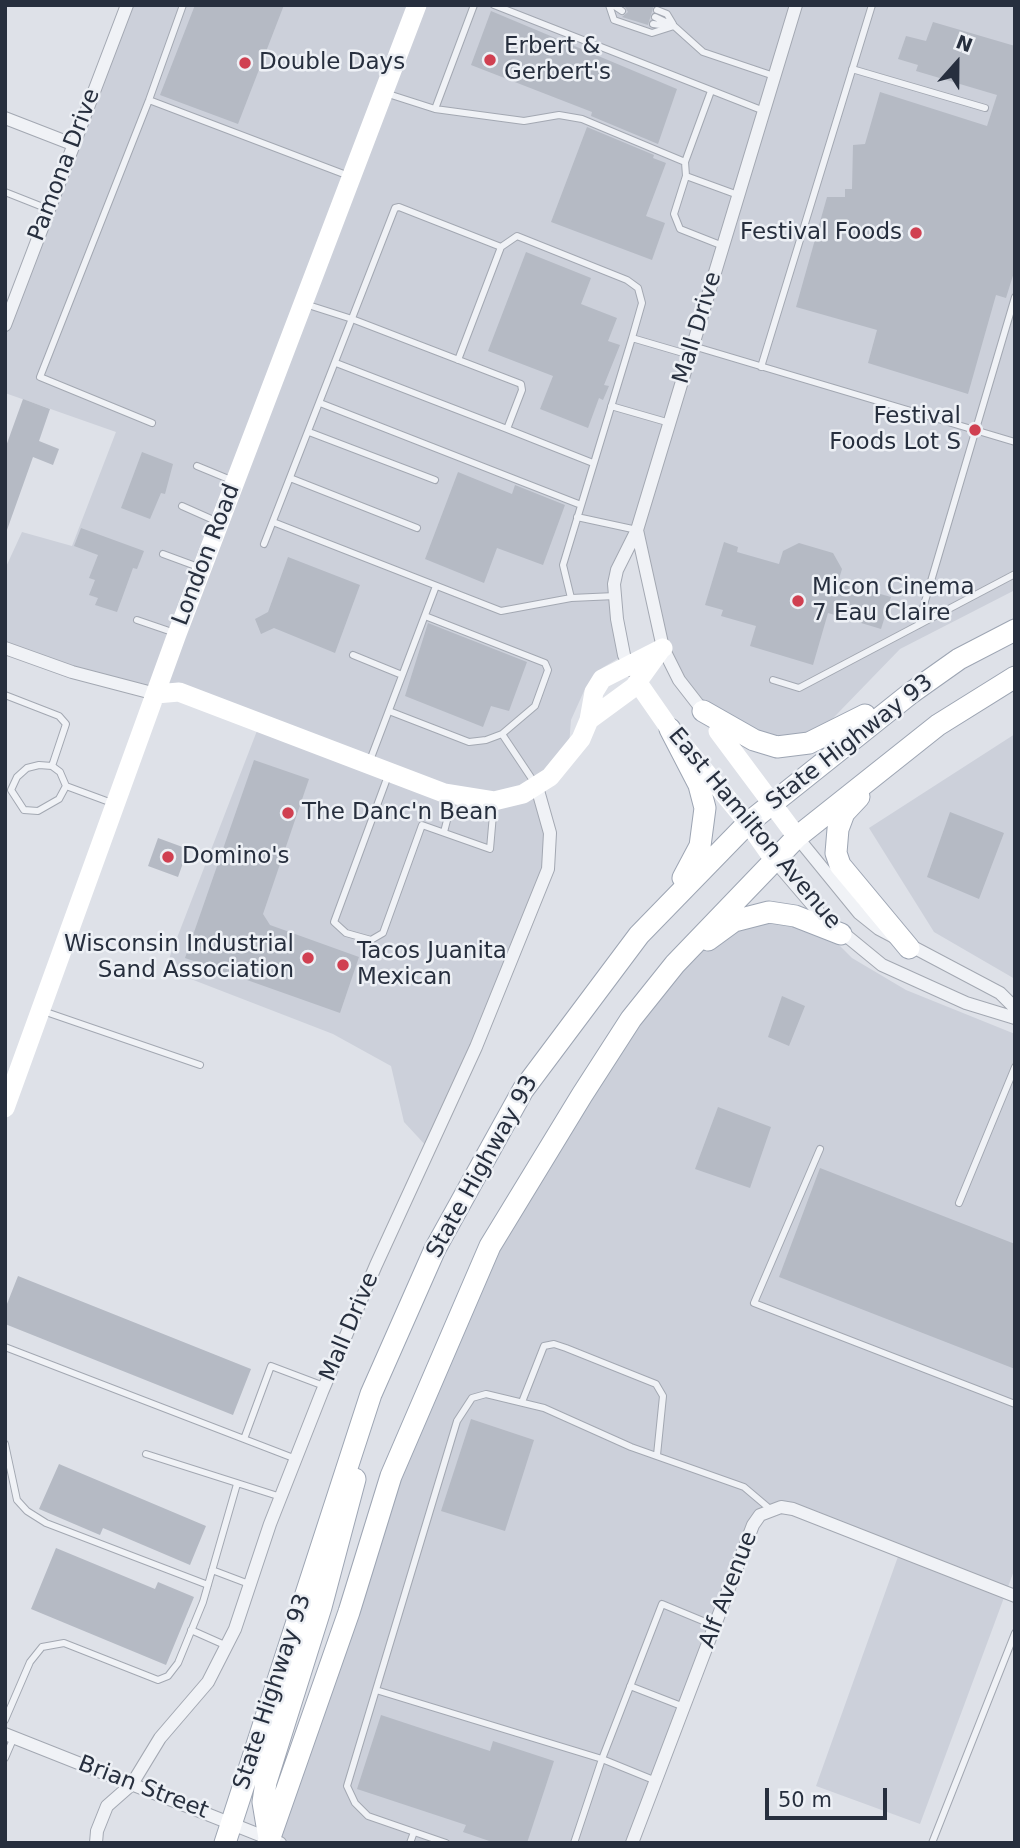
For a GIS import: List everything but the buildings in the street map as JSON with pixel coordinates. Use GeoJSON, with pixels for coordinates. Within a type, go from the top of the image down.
{"type":"FeatureCollection","features":[{"type":"Feature","properties":{"kind":"main road","name":"State Highway 93"},"geometry":{"type":"LineString","coordinates":[[232,1836],[371,1394],[435,1249],[523,1090],[639,935],[748,823],[911,693],[959,659],[1015,630]]}},
{"type":"Feature","properties":{"kind":"main road","name":"State Highway 93"},"geometry":{"type":"LineString","coordinates":[[273,1841],[391,1476],[490,1246],[631,1020],[675,964],[797,837],[938,725],[1015,677]]}},
{"type":"Feature","properties":{"kind":"main road"},"geometry":{"type":"LineString","coordinates":[[703,711],[754,740],[777,747],[792,747],[809,743],[911,693]]}},
{"type":"Feature","properties":{"kind":"main road"},"geometry":{"type":"LineString","coordinates":[[670,729],[699,785],[705,808],[700,846],[671,901]]}},
{"type":"Feature","properties":{"kind":"main road"},"geometry":{"type":"LineString","coordinates":[[887,764],[844,813],[838,829],[836,853],[840,864],[909,948]]}},
{"type":"Feature","properties":{"kind":"main road"},"geometry":{"type":"LineString","coordinates":[[675,964],[734,922],[757,913],[795,916],[841,934]]}},
{"type":"Feature","properties":{"kind":"main road"},"geometry":{"type":"LineString","coordinates":[[273,1841],[263,1802],[266,1782],[321,1607],[353,1491],[371,1394]]}},
{"type":"Feature","properties":{"kind":"street","name":"Pamona Drive"},"geometry":{"type":"LineString","coordinates":[[6,320],[127,5]]}},
{"type":"Feature","properties":{"kind":"street","name":"London Road"},"geometry":{"type":"LineString","coordinates":[[5,1108],[177,634],[417,5]]}},
{"type":"Feature","properties":{"kind":"street","name":"Mall Drive"},"geometry":{"type":"LineString","coordinates":[[638,682],[628,664],[620,636],[615,596],[617,570],[638,530],[796,5]]}},
{"type":"Feature","properties":{"kind":"street"},"geometry":{"type":"LineString","coordinates":[[5,118],[72,144]]}},
{"type":"Feature","properties":{"kind":"street","name":"Mall Drive"},"geometry":{"type":"LineString","coordinates":[[638,530],[663,648]]}},
{"type":"Feature","properties":{"kind":"street"},"geometry":{"type":"LineString","coordinates":[[5,648],[72,672],[156,694],[179,692],[453,796],[494,801],[523,794],[537,787],[573,752],[589,720],[598,684],[606,675],[663,648]]}},
{"type":"Feature","properties":{"kind":"street"},"geometry":{"type":"LineString","coordinates":[[589,720],[638,682],[663,648]]}},
{"type":"Feature","properties":{"kind":"street","name":"East Hamilton Avenue"},"geometry":{"type":"LineString","coordinates":[[663,648],[680,680],[797,837],[859,913],[909,948],[1000,993],[1015,1008]]}},
{"type":"Feature","properties":{"kind":"street","name":"East Hamilton Avenue"},"geometry":{"type":"LineString","coordinates":[[638,682],[670,729],[748,823],[774,860],[841,934],[882,965],[911,980],[965,1003],[1015,1018]]}},
{"type":"Feature","properties":{"kind":"street","name":"Mall Drive"},"geometry":{"type":"LineString","coordinates":[[96,1843],[97,1831],[107,1806],[132,1784],[160,1738],[208,1682],[227,1646],[324,1386],[476,1047],[548,869],[550,833],[537,787]]}},
{"type":"Feature","properties":{"kind":"street","name":"Alf Avenue"},"geometry":{"type":"LineString","coordinates":[[632,1843],[753,1525],[760,1515],[770,1509],[793,1510],[1015,1596]]}},
{"type":"Feature","properties":{"kind":"street","name":"Brian Street"},"geometry":{"type":"LineString","coordinates":[[10,1736],[132,1784],[232,1836],[273,1841]]}},
{"type":"Feature","properties":{"kind":"lane"},"geometry":{"type":"LineString","coordinates":[[152,423],[40,377],[149,100],[183,5]]}},
{"type":"Feature","properties":{"kind":"lane"},"geometry":{"type":"LineString","coordinates":[[435,109],[474,5]]}},
{"type":"Feature","properties":{"kind":"lane"},"geometry":{"type":"LineString","coordinates":[[494,5],[764,111]]}},
{"type":"Feature","properties":{"kind":"lane"},"geometry":{"type":"LineString","coordinates":[[611,5],[622,11]]}},
{"type":"Feature","properties":{"kind":"lane"},"geometry":{"type":"LineString","coordinates":[[611,5],[614,20],[652,33],[674,26]]}},
{"type":"Feature","properties":{"kind":"lane"},"geometry":{"type":"LineString","coordinates":[[761,367],[872,5]]}},
{"type":"Feature","properties":{"kind":"lane"},"geometry":{"type":"LineString","coordinates":[[674,26],[667,14],[655,17],[674,26],[703,52],[775,76]]}},
{"type":"Feature","properties":{"kind":"lane"},"geometry":{"type":"LineString","coordinates":[[852,69],[985,108]]}},
{"type":"Feature","properties":{"kind":"lane"},"geometry":{"type":"LineString","coordinates":[[711,91],[685,162],[686,176],[674,214],[680,229],[723,246]]}},
{"type":"Feature","properties":{"kind":"lane"},"geometry":{"type":"LineString","coordinates":[[383,93],[435,109],[524,121],[559,116],[582,118],[685,162]]}},
{"type":"Feature","properties":{"kind":"lane"},"geometry":{"type":"LineString","coordinates":[[149,100],[351,177]]}},
{"type":"Feature","properties":{"kind":"lane"},"geometry":{"type":"LineString","coordinates":[[686,176],[738,195]]}},
{"type":"Feature","properties":{"kind":"lane"},"geometry":{"type":"LineString","coordinates":[[5,192],[48,209]]}},
{"type":"Feature","properties":{"kind":"lane"},"geometry":{"type":"LineString","coordinates":[[264,544],[395,208],[399,207],[502,247]]}},
{"type":"Feature","properties":{"kind":"lane"},"geometry":{"type":"LineString","coordinates":[[458,360],[502,247],[517,236],[627,280],[638,288],[642,303],[563,565],[571,598]]}},
{"type":"Feature","properties":{"kind":"lane"},"geometry":{"type":"LineString","coordinates":[[918,625],[1015,297]]}},
{"type":"Feature","properties":{"kind":"lane"},"geometry":{"type":"LineString","coordinates":[[303,303],[521,384],[522,390],[507,429]]}},
{"type":"Feature","properties":{"kind":"lane"},"geometry":{"type":"LineString","coordinates":[[632,338],[761,367],[1015,442]]}},
{"type":"Feature","properties":{"kind":"lane"},"geometry":{"type":"LineString","coordinates":[[335,363],[593,463]]}},
{"type":"Feature","properties":{"kind":"lane"},"geometry":{"type":"LineString","coordinates":[[320,403],[581,505]]}},
{"type":"Feature","properties":{"kind":"lane"},"geometry":{"type":"LineString","coordinates":[[611,406],[670,423]]}},
{"type":"Feature","properties":{"kind":"lane"},"geometry":{"type":"LineString","coordinates":[[309,432],[435,480]]}},
{"type":"Feature","properties":{"kind":"lane"},"geometry":{"type":"LineString","coordinates":[[197,466],[235,482]]}},
{"type":"Feature","properties":{"kind":"lane"},"geometry":{"type":"LineString","coordinates":[[290,478],[417,528]]}},
{"type":"Feature","properties":{"kind":"lane"},"geometry":{"type":"LineString","coordinates":[[182,506],[219,522]]}},
{"type":"Feature","properties":{"kind":"lane"},"geometry":{"type":"LineString","coordinates":[[577,517],[638,530]]}},
{"type":"Feature","properties":{"kind":"lane"},"geometry":{"type":"LineString","coordinates":[[273,522],[501,611],[571,598],[615,596]]}},
{"type":"Feature","properties":{"kind":"lane"},"geometry":{"type":"LineString","coordinates":[[163,554],[202,568]]}},
{"type":"Feature","properties":{"kind":"lane"},"geometry":{"type":"LineString","coordinates":[[772,680],[799,688],[1015,575]]}},
{"type":"Feature","properties":{"kind":"lane"},"geometry":{"type":"LineString","coordinates":[[369,764],[436,586]]}},
{"type":"Feature","properties":{"kind":"lane"},"geometry":{"type":"LineString","coordinates":[[389,711],[469,742],[502,734],[535,706],[548,670],[545,663],[425,616]]}},
{"type":"Feature","properties":{"kind":"lane"},"geometry":{"type":"LineString","coordinates":[[137,620],[177,634]]}},
{"type":"Feature","properties":{"kind":"lane"},"geometry":{"type":"LineString","coordinates":[[353,655],[402,675]]}},
{"type":"Feature","properties":{"kind":"lane"},"geometry":{"type":"LineString","coordinates":[[5,695],[59,716],[66,724],[52,766]]}},
{"type":"Feature","properties":{"kind":"lane"},"geometry":{"type":"LineString","coordinates":[[502,734],[537,787]]}},
{"type":"Feature","properties":{"kind":"lane"},"geometry":{"type":"LineString","coordinates":[[66,786],[59,799],[38,811],[24,810],[14,799],[11,790],[17,778],[27,768],[52,766],[60,772],[66,786],[117,804]]}},
{"type":"Feature","properties":{"kind":"lane"},"geometry":{"type":"LineString","coordinates":[[390,772],[334,922],[346,933],[371,940],[383,933],[422,825],[490,849],[494,801]]}},
{"type":"Feature","properties":{"kind":"lane"},"geometry":{"type":"LineString","coordinates":[[444,832],[453,796]]}},
{"type":"Feature","properties":{"kind":"lane"},"geometry":{"type":"LineString","coordinates":[[42,1010],[200,1065]]}},
{"type":"Feature","properties":{"kind":"lane"},"geometry":{"type":"LineString","coordinates":[[959,1203],[1015,1067]]}},
{"type":"Feature","properties":{"kind":"lane"},"geometry":{"type":"LineString","coordinates":[[820,1149],[754,1303],[1015,1404]]}},
{"type":"Feature","properties":{"kind":"lane"},"geometry":{"type":"LineString","coordinates":[[522,1402],[544,1346],[554,1344],[566,1348],[656,1384],[663,1396],[657,1455]]}},
{"type":"Feature","properties":{"kind":"lane"},"geometry":{"type":"LineString","coordinates":[[5,1347],[296,1459]]}},
{"type":"Feature","properties":{"kind":"lane"},"geometry":{"type":"LineString","coordinates":[[244,1439],[271,1366],[324,1386]]}},
{"type":"Feature","properties":{"kind":"lane"},"geometry":{"type":"LineString","coordinates":[[446,1843],[368,1816],[355,1803],[347,1786],[457,1421],[472,1398],[486,1394],[544,1408],[657,1455],[744,1487],[770,1509]]}},
{"type":"Feature","properties":{"kind":"lane"},"geometry":{"type":"LineString","coordinates":[[5,1444],[17,1500],[27,1511],[46,1523],[208,1585]]}},
{"type":"Feature","properties":{"kind":"lane"},"geometry":{"type":"LineString","coordinates":[[146,1454],[281,1497]]}},
{"type":"Feature","properties":{"kind":"lane"},"geometry":{"type":"LineString","coordinates":[[5,1720],[30,1662],[42,1647],[64,1643],[158,1680],[168,1676],[178,1663],[208,1585],[237,1483]]}},
{"type":"Feature","properties":{"kind":"lane"},"geometry":{"type":"LineString","coordinates":[[212,1570],[250,1584]]}},
{"type":"Feature","properties":{"kind":"lane"},"geometry":{"type":"LineString","coordinates":[[574,1843],[602,1759],[662,1604],[715,1626]]}},
{"type":"Feature","properties":{"kind":"lane"},"geometry":{"type":"LineString","coordinates":[[191,1630],[227,1646]]}},
{"type":"Feature","properties":{"kind":"lane"},"geometry":{"type":"LineString","coordinates":[[932,1843],[1015,1633]]}},
{"type":"Feature","properties":{"kind":"lane"},"geometry":{"type":"LineString","coordinates":[[630,1686],[684,1707]]}},
{"type":"Feature","properties":{"kind":"lane"},"geometry":{"type":"LineString","coordinates":[[376,1690],[602,1759],[656,1781]]}},
{"type":"Feature","properties":{"kind":"lane"},"geometry":{"type":"LineString","coordinates":[[5,1758],[10,1736]]}},
{"type":"Feature","properties":{"kind":"lane"},"geometry":{"type":"LineString","coordinates":[[410,1843],[414,1832]]}},
{"type":"Feature","properties":{"kind":"shaded area"},"geometry":{"type":"Polygon","coordinates":[[[127,5],[1015,5],[1015,590],[900,649],[809,743],[792,747],[703,711],[670,664],[638,531],[617,570],[624,655],[602,668],[584,691],[571,720],[568,758],[537,787],[551,852],[429,1149],[404,1122],[391,1066],[333,1034],[165,969],[260,723],[5,648],[5,569],[22,532],[72,546],[116,432],[5,393],[5,325],[127,5]]]}},
{"type":"Feature","properties":{"kind":"shaded area"},"geometry":{"type":"Polygon","coordinates":[[[1015,734],[1015,979],[934,932],[869,828],[1015,734]]]}},
{"type":"Feature","properties":{"kind":"shaded area"},"geometry":{"type":"Polygon","coordinates":[[[757,913],[835,941],[852,958],[906,990],[1015,1034],[1015,1568],[920,1824],[816,1786],[900,1551],[793,1509],[760,1515],[632,1843],[280,1843],[269,1838],[349,1612],[490,1246],[675,964],[757,913]]]}},
{"type":"Feature","properties":{"kind":"place","name":"Erbert & Gerbert's"},"geometry":{"type":"Point","coordinates":[490,60]}},
{"type":"Feature","properties":{"kind":"place","name":"Double Days"},"geometry":{"type":"Point","coordinates":[245,63]}},
{"type":"Feature","properties":{"kind":"place","name":"Festival Foods"},"geometry":{"type":"Point","coordinates":[916,233]}},
{"type":"Feature","properties":{"kind":"place","name":"Festival Foods Lot S"},"geometry":{"type":"Point","coordinates":[975,430]}},
{"type":"Feature","properties":{"kind":"place","name":"Micon Cinema 7 Eau Claire"},"geometry":{"type":"Point","coordinates":[798,601]}},
{"type":"Feature","properties":{"kind":"place","name":"The Danc'n Bean"},"geometry":{"type":"Point","coordinates":[288,813]}},
{"type":"Feature","properties":{"kind":"place","name":"Domino's"},"geometry":{"type":"Point","coordinates":[168,857]}},
{"type":"Feature","properties":{"kind":"place","name":"Wisconsin Industrial Sand Association"},"geometry":{"type":"Point","coordinates":[308,958]}},
{"type":"Feature","properties":{"kind":"place","name":"Tacos Juanita Mexican"},"geometry":{"type":"Point","coordinates":[343,965]}}]}
